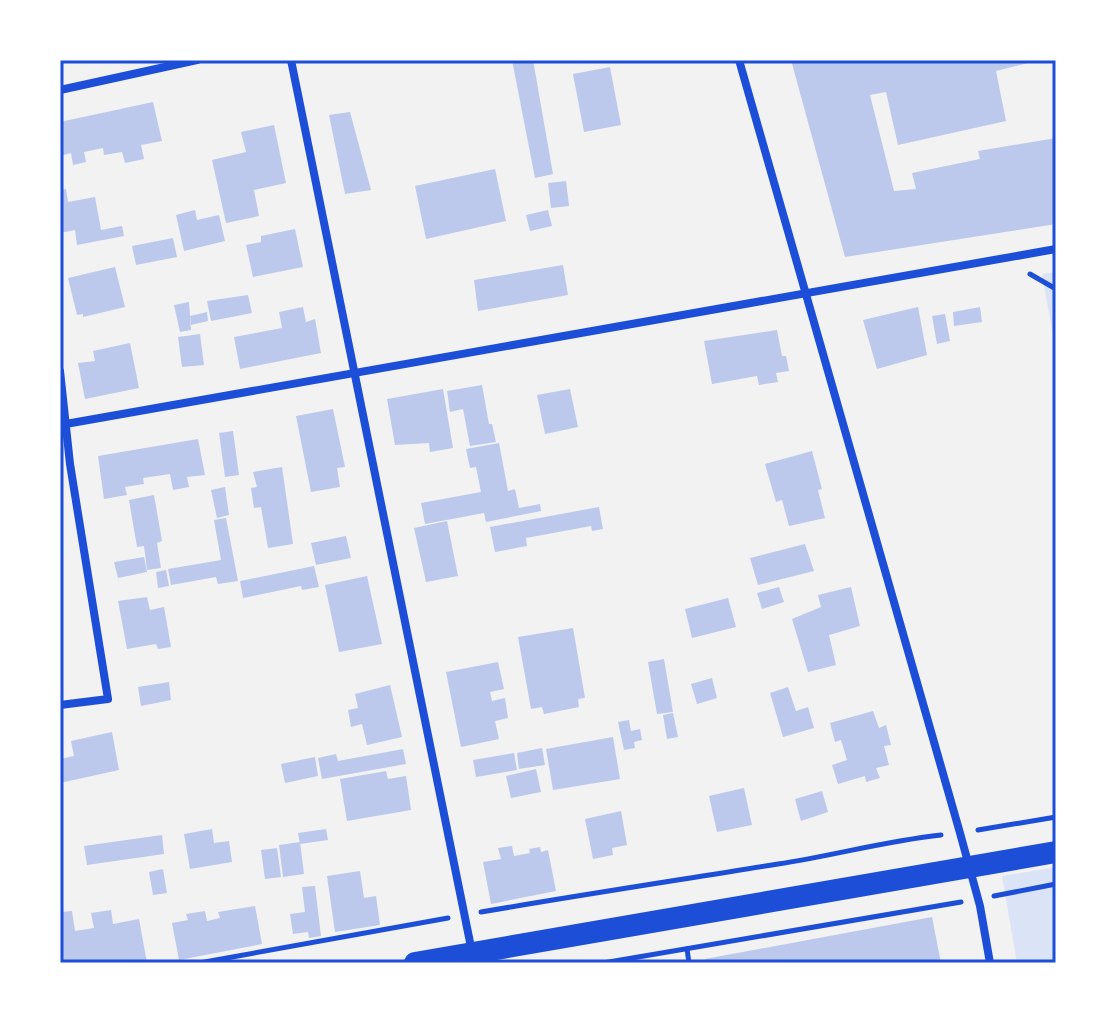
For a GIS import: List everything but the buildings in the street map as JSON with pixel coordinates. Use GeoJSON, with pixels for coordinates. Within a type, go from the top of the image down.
{"type":"FeatureCollection","features":[{"type":"Feature","properties":{"kind":"highway"},"geometry":{"type":"LineString","coordinates":[[415,963],[1056,852]]}},
{"type":"Feature","properties":{"kind":"street"},"geometry":{"type":"LineString","coordinates":[[60,90],[197,60]]}},
{"type":"Feature","properties":{"kind":"street"},"geometry":{"type":"LineString","coordinates":[[291,60],[473,953]]}},
{"type":"Feature","properties":{"kind":"street"},"geometry":{"type":"LineString","coordinates":[[739,60],[960,833],[978,899],[990,963]]}},
{"type":"Feature","properties":{"kind":"street"},"geometry":{"type":"LineString","coordinates":[[63,425],[1056,249]]}},
{"type":"Feature","properties":{"kind":"street"},"geometry":{"type":"LineString","coordinates":[[60,371],[63,425],[108,699],[60,705]]}},
{"type":"Feature","properties":{"kind":"path"},"geometry":{"type":"LineString","coordinates":[[199,963],[663,881],[780,864],[898,839],[960,833],[1056,817]]}},
{"type":"Feature","properties":{"kind":"path"},"geometry":{"type":"LineString","coordinates":[[603,963],[1056,884]]}},
{"type":"Feature","properties":{"kind":"path"},"geometry":{"type":"LineString","coordinates":[[687,949],[689,963]]}},
{"type":"Feature","properties":{"kind":"shaded area"},"geometry":{"type":"Polygon","coordinates":[[[1056,272],[1056,352],[1042,274],[1056,272]]]}},
{"type":"Feature","properties":{"kind":"shaded area"},"geometry":{"type":"Polygon","coordinates":[[[1056,867],[1056,963],[1017,963],[1002,876],[1056,867]]]}}]}
